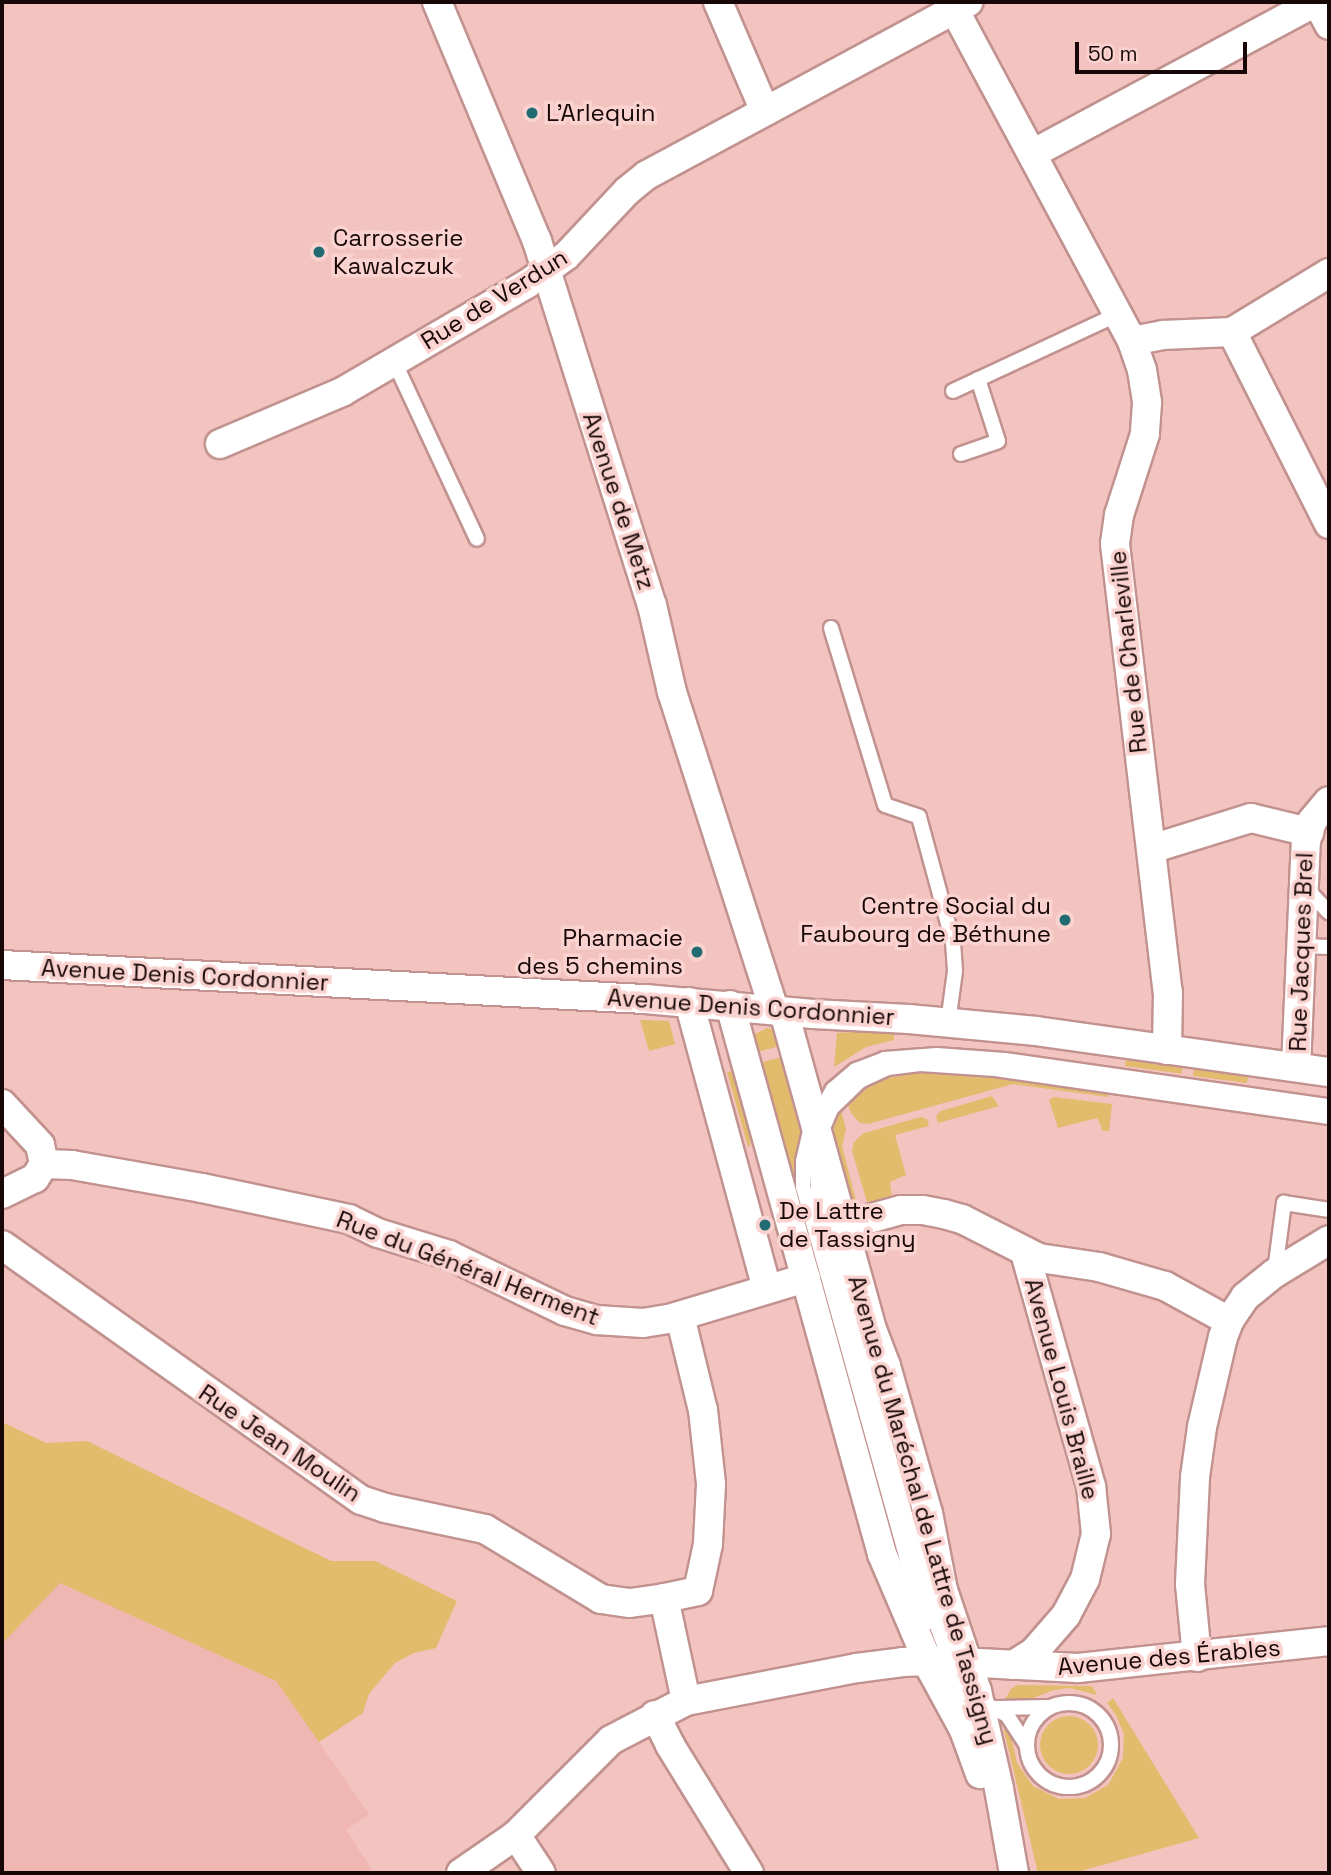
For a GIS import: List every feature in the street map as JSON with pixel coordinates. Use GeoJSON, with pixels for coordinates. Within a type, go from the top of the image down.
{"type":"FeatureCollection","features":[{"type":"Feature","properties":{"kind":"street","name":"Avenue de Metz"},"geometry":{"type":"LineString","coordinates":[[437,2],[528,215],[547,271],[652,605],[673,692],[779,1011]]}},
{"type":"Feature","properties":{"kind":"street"},"geometry":{"type":"LineString","coordinates":[[719,2],[765,111]]}},
{"type":"Feature","properties":{"kind":"street"},"geometry":{"type":"LineString","coordinates":[[1032,154],[1316,2],[1329,24]]}},
{"type":"Feature","properties":{"kind":"street","name":"Rue de Verdun"},"geometry":{"type":"LineString","coordinates":[[220,444],[324,400],[547,271],[566,256],[639,181],[961,5]]}},
{"type":"Feature","properties":{"kind":"street","name":"Rue de Charleville"},"geometry":{"type":"LineString","coordinates":[[961,5],[1032,154],[1132,341],[1144,379],[1147,420],[1141,449],[1119,515],[1115,544],[1168,992],[1167,1050]]}},
{"type":"Feature","properties":{"kind":"street"},"geometry":{"type":"LineString","coordinates":[[1132,341],[1163,335],[1231,332],[1329,273]]}},
{"type":"Feature","properties":{"kind":"street"},"geometry":{"type":"LineString","coordinates":[[1231,332],[1329,524]]}},
{"type":"Feature","properties":{"kind":"street","name":"Rue Jacques Brel"},"geometry":{"type":"LineString","coordinates":[[1296,1067],[1302,884],[1309,832],[1318,812],[1329,801]]}},
{"type":"Feature","properties":{"kind":"street"},"geometry":{"type":"LineString","coordinates":[[1151,849],[1251,818],[1309,832]]}},
{"type":"Feature","properties":{"kind":"street","name":"Avenue Denis Cordonnier"},"geometry":{"type":"LineString","coordinates":[[2,965],[730,1005],[1036,1031],[1329,1072]]}},
{"type":"Feature","properties":{"kind":"street"},"geometry":{"type":"LineString","coordinates":[[689,1002],[767,1289]]}},
{"type":"Feature","properties":{"kind":"street","name":"Avenue du Maréchal de Lattre de Tassigny"},"geometry":{"type":"LineString","coordinates":[[730,1005],[878,1542],[975,1704],[999,1789],[1008,1866]]}},
{"type":"Feature","properties":{"kind":"street","name":"Avenue du Maréchal de Lattre de Tassigny"},"geometry":{"type":"LineString","coordinates":[[779,1011],[817,1130],[924,1500],[940,1647],[975,1704]]}},
{"type":"Feature","properties":{"kind":"street"},"geometry":{"type":"LineString","coordinates":[[2,1104],[40,1145],[44,1164],[35,1178],[2,1195]]}},
{"type":"Feature","properties":{"kind":"street","name":"Rue du Général Herment"},"geometry":{"type":"LineString","coordinates":[[44,1164],[72,1165],[202,1188],[349,1220],[378,1233],[456,1259],[565,1311],[597,1321],[643,1323],[680,1315],[806,1278]]}},
{"type":"Feature","properties":{"kind":"street","name":"Avenue Louis Braille"},"geometry":{"type":"LineString","coordinates":[[843,1226],[894,1212],[923,1210],[962,1219],[1025,1252],[1050,1260],[1099,1267],[1165,1286],[1228,1321]]}},
{"type":"Feature","properties":{"kind":"street"},"geometry":{"type":"LineString","coordinates":[[1197,1657],[1190,1584],[1195,1477],[1207,1401],[1228,1321],[1245,1297],[1275,1273],[1329,1240]]}},
{"type":"Feature","properties":{"kind":"street","name":"Rue Jean Moulin"},"geometry":{"type":"LineString","coordinates":[[2,1245],[361,1500],[385,1508],[485,1529],[601,1599],[630,1604],[698,1591],[708,1544],[710,1511],[707,1433],[680,1315]]}},
{"type":"Feature","properties":{"kind":"street","name":"Avenue Louis Braille"},"geometry":{"type":"LineString","coordinates":[[1013,1665],[1034,1652],[1066,1615],[1085,1579],[1097,1534],[1091,1486],[1025,1252]]}},
{"type":"Feature","properties":{"kind":"street"},"geometry":{"type":"LineString","coordinates":[[664,1598],[686,1701]]}},
{"type":"Feature","properties":{"kind":"street","name":"Avenue des Érables"},"geometry":{"type":"LineString","coordinates":[[461,1873],[516,1835],[611,1740],[686,1701],[857,1668],[940,1647],[1013,1665],[1085,1668],[1329,1641]]}},
{"type":"Feature","properties":{"kind":"street"},"geometry":{"type":"LineString","coordinates":[[655,1715],[670,1745],[749,1873]]}},
{"type":"Feature","properties":{"kind":"street"},"geometry":{"type":"LineString","coordinates":[[516,1835],[541,1873]]}},
{"type":"Feature","properties":{"kind":"lane"},"geometry":{"type":"LineString","coordinates":[[953,391],[1118,314]]}},
{"type":"Feature","properties":{"kind":"lane"},"geometry":{"type":"LineString","coordinates":[[394,361],[477,539]]}},
{"type":"Feature","properties":{"kind":"lane"},"geometry":{"type":"LineString","coordinates":[[961,454],[998,441],[978,379]]}},
{"type":"Feature","properties":{"kind":"lane"},"geometry":{"type":"LineString","coordinates":[[831,628],[885,805],[919,817],[953,942],[955,971],[948,1023]]}},
{"type":"Feature","properties":{"kind":"lane"},"geometry":{"type":"LineString","coordinates":[[1302,884],[1329,913]]}},
{"type":"Feature","properties":{"kind":"lane"},"geometry":{"type":"LineString","coordinates":[[1301,946],[1329,947]]}},
{"type":"Feature","properties":{"kind":"lane"},"geometry":{"type":"LineString","coordinates":[[940,1647],[819,1206],[816,1172],[817,1130],[833,1089],[856,1070],[893,1057],[924,1054],[1005,1060],[1329,1106]]}},
{"type":"Feature","properties":{"kind":"lane"},"geometry":{"type":"LineString","coordinates":[[817,1130],[831,1109],[852,1086],[870,1075],[908,1065],[995,1069],[1329,1117]]}},
{"type":"Feature","properties":{"kind":"lane"},"geometry":{"type":"LineString","coordinates":[[1275,1273],[1284,1203],[1329,1210]]}},
{"type":"Feature","properties":{"kind":"lane"},"geometry":{"type":"LineString","coordinates":[[1076,1702],[1099,1715],[1111,1739],[1106,1766],[1086,1784],[1059,1786],[1036,1771],[1027,1746],[1010,1719],[975,1704],[1049,1707],[1076,1702]]}},
{"type":"Feature","properties":{"kind":"lane"},"geometry":{"type":"LineString","coordinates":[[1027,1746],[1034,1720],[1049,1707]]}},
{"type":"Feature","properties":{"kind":"shaded area"},"geometry":{"type":"Polygon","coordinates":[[[640,1020],[669,1021],[675,1044],[649,1051],[640,1020]]]}},
{"type":"Feature","properties":{"kind":"shaded area"},"geometry":{"type":"Polygon","coordinates":[[[767,1028],[776,1030],[787,1044],[750,1054],[753,1035],[767,1028]]]}},
{"type":"Feature","properties":{"kind":"shaded area"},"geometry":{"type":"Polygon","coordinates":[[[837,1033],[894,1034],[894,1040],[866,1047],[834,1067],[837,1033]]]}},
{"type":"Feature","properties":{"kind":"shaded area"},"geometry":{"type":"Polygon","coordinates":[[[790,1055],[802,1122],[797,1148],[796,1184],[850,1381],[841,1383],[752,1065],[790,1055]]]}},
{"type":"Feature","properties":{"kind":"shaded area"},"geometry":{"type":"Polygon","coordinates":[[[1126,1060],[1182,1068],[1182,1074],[1125,1066],[1126,1060]]]}},
{"type":"Feature","properties":{"kind":"shaded area"},"geometry":{"type":"Polygon","coordinates":[[[1194,1069],[1248,1077],[1247,1083],[1193,1076],[1194,1069]]]}},
{"type":"Feature","properties":{"kind":"shaded area"},"geometry":{"type":"Polygon","coordinates":[[[737,1070],[751,1120],[748,1147],[727,1072],[737,1070]]]}},
{"type":"Feature","properties":{"kind":"shaded area"},"geometry":{"type":"Polygon","coordinates":[[[919,1073],[1006,1079],[1109,1092],[1108,1097],[1013,1084],[868,1124],[860,1123],[851,1113],[847,1102],[865,1088],[887,1078],[919,1073]]]}},
{"type":"Feature","properties":{"kind":"shaded area"},"geometry":{"type":"Polygon","coordinates":[[[992,1096],[999,1106],[938,1123],[936,1116],[941,1111],[992,1096]]]}},
{"type":"Feature","properties":{"kind":"shaded area"},"geometry":{"type":"Polygon","coordinates":[[[1053,1097],[1112,1104],[1109,1131],[1103,1131],[1097,1118],[1058,1128],[1049,1100],[1053,1097]]]}},
{"type":"Feature","properties":{"kind":"shaded area"},"geometry":{"type":"Polygon","coordinates":[[[841,1110],[846,1129],[842,1146],[859,1212],[853,1210],[829,1132],[841,1110]]]}},
{"type":"Feature","properties":{"kind":"shaded area"},"geometry":{"type":"Polygon","coordinates":[[[921,1117],[927,1119],[929,1126],[895,1135],[906,1175],[890,1182],[892,1197],[867,1202],[852,1151],[854,1142],[864,1133],[921,1117]]]}},
{"type":"Feature","properties":{"kind":"shaded area"},"geometry":{"type":"Polygon","coordinates":[[[2,1422],[46,1443],[87,1441],[331,1561],[375,1561],[457,1601],[436,1648],[414,1653],[395,1663],[369,1694],[363,1713],[319,1742],[276,1681],[60,1583],[2,1644],[2,1422]]]}},
{"type":"Feature","properties":{"kind":"shaded area"},"geometry":{"type":"Polygon","coordinates":[[[59,1582],[276,1681],[369,1814],[346,1830],[374,1873],[2,1873],[2,1644],[59,1582]]]}},
{"type":"Feature","properties":{"kind":"shaded area"},"geometry":{"type":"Polygon","coordinates":[[[1017,1685],[1092,1686],[1097,1695],[1070,1688],[1054,1690],[1023,1702],[1004,1701],[1011,1689],[1017,1685]]]}},
{"type":"Feature","properties":{"kind":"shaded area"},"geometry":{"type":"Polygon","coordinates":[[[1113,1698],[1199,1838],[1074,1873],[1038,1873],[1004,1731],[1006,1727],[1010,1732],[1017,1763],[1033,1786],[1059,1799],[1085,1798],[1108,1785],[1123,1758],[1124,1734],[1116,1715],[1107,1703],[1113,1698]]]}},
{"type":"Feature","properties":{"kind":"shaded area"},"geometry":{"type":"Polygon","coordinates":[[[1063,1716],[1075,1716],[1090,1724],[1098,1739],[1098,1751],[1090,1766],[1075,1774],[1063,1774],[1048,1766],[1040,1751],[1040,1739],[1048,1724],[1063,1716]]]}},
{"type":"Feature","properties":{"kind":"place","name":"L'Arlequin"},"geometry":{"type":"Point","coordinates":[532,113]}},
{"type":"Feature","properties":{"kind":"place","name":"Carrosserie Kawalczuk"},"geometry":{"type":"Point","coordinates":[319,252]}},
{"type":"Feature","properties":{"kind":"place","name":"Centre Social du Faubourg de Béthune"},"geometry":{"type":"Point","coordinates":[1065,920]}},
{"type":"Feature","properties":{"kind":"place","name":"Pharmacie des 5 chemins"},"geometry":{"type":"Point","coordinates":[697,952]}},
{"type":"Feature","properties":{"kind":"place","name":"De Lattre de Tassigny"},"geometry":{"type":"Point","coordinates":[765,1225]}}]}
